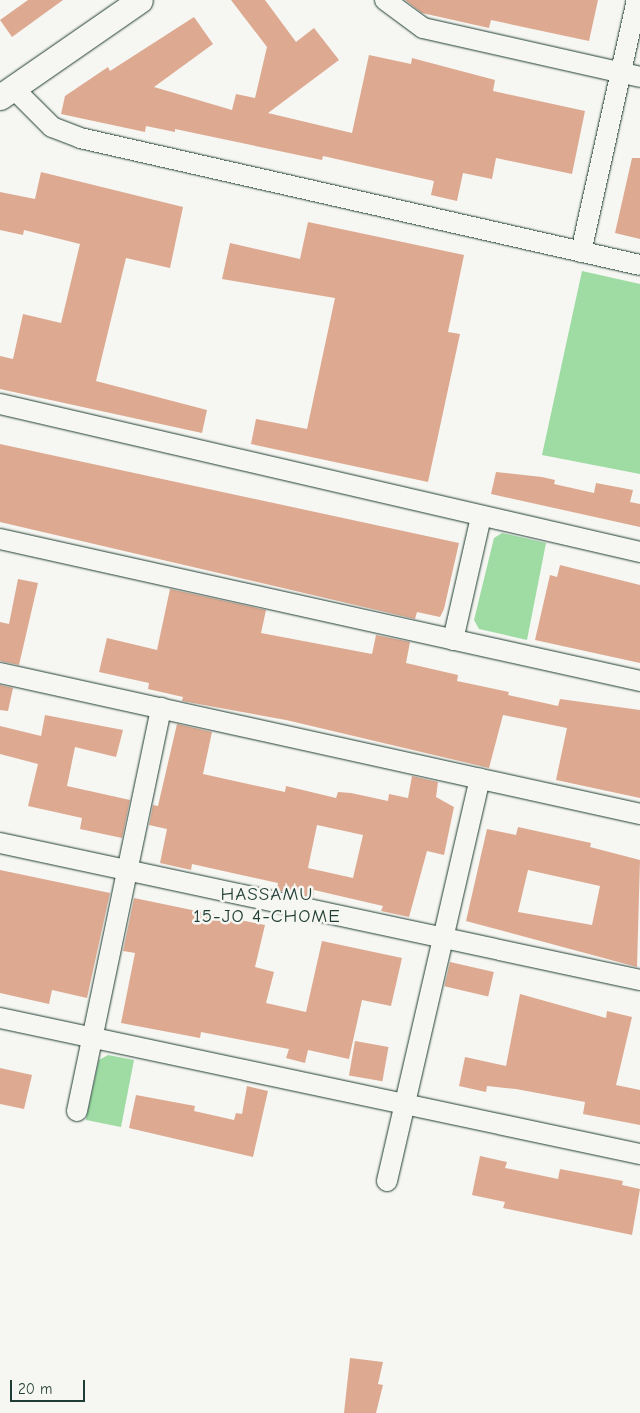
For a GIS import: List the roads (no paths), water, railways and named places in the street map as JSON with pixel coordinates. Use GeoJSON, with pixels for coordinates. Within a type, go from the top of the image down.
{"type":"FeatureCollection","features":[{"type":"Feature","properties":{"kind":"street"},"geometry":{"type":"LineString","coordinates":[[140,0],[7,92],[52,127],[80,138],[640,265]]}},
{"type":"Feature","properties":{"kind":"street"},"geometry":{"type":"LineString","coordinates":[[385,0],[423,28],[630,75]]}},
{"type":"Feature","properties":{"kind":"street"},"geometry":{"type":"LineString","coordinates":[[581,252],[630,75],[637,0]]}},
{"type":"Feature","properties":{"kind":"street"},"geometry":{"type":"LineString","coordinates":[[0,404],[481,517],[640,552]]}},
{"type":"Feature","properties":{"kind":"street"},"geometry":{"type":"LineString","coordinates":[[453,640],[481,517]]}},
{"type":"Feature","properties":{"kind":"street"},"geometry":{"type":"LineString","coordinates":[[0,539],[640,681]]}},
{"type":"Feature","properties":{"kind":"street"},"geometry":{"type":"LineString","coordinates":[[0,673],[640,814]]}},
{"type":"Feature","properties":{"kind":"street"},"geometry":{"type":"LineString","coordinates":[[77,1111],[161,708]]}},
{"type":"Feature","properties":{"kind":"street"},"geometry":{"type":"LineString","coordinates":[[387,1181],[480,779]]}},
{"type":"Feature","properties":{"kind":"street"},"geometry":{"type":"LineString","coordinates":[[0,843],[127,872],[640,980]]}},
{"type":"Feature","properties":{"kind":"street"},"geometry":{"type":"LineString","coordinates":[[0,1018],[640,1154]]}},
{"type":"Feature","properties":{"kind":"district","name":"HASSAMU 15-JO 4-CHOME"},"geometry":{"type":"Point","coordinates":[267,906]}}]}
